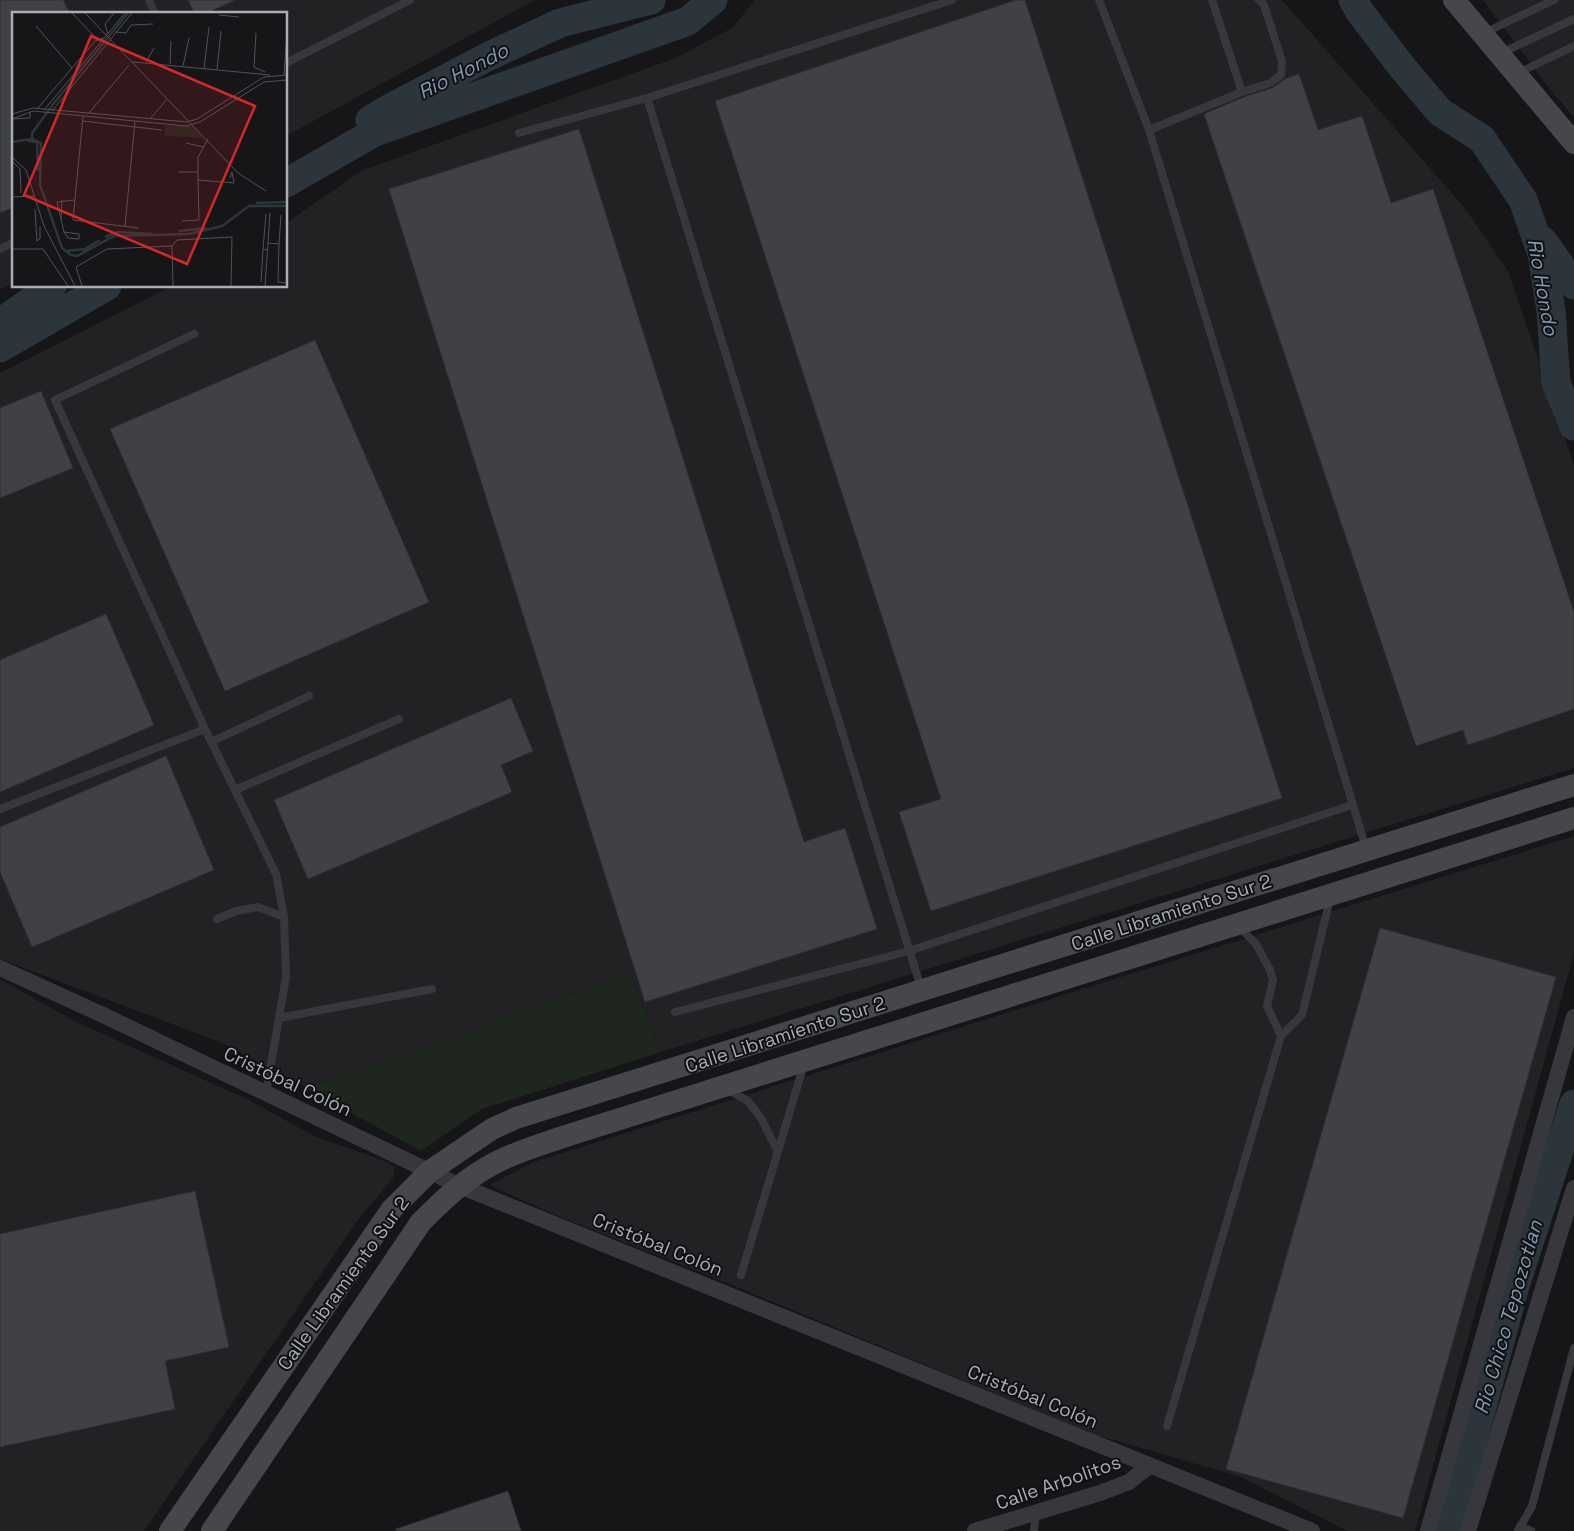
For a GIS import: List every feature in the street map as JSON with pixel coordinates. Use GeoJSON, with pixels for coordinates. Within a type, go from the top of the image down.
{"type":"FeatureCollection","features":[{"type":"Feature","properties":{"kind":"main road"},"geometry":{"type":"LineString","coordinates":[[1454,0],[1574,143]]}},
{"type":"Feature","properties":{"kind":"main road","name":"Calle Libramiento Sur 2"},"geometry":{"type":"LineString","coordinates":[[170,1531],[392,1209],[430,1171],[492,1129],[508,1122],[1574,785]]}},
{"type":"Feature","properties":{"kind":"main road","name":"Calle Libramiento Sur 2"},"geometry":{"type":"LineString","coordinates":[[214,1528],[421,1222],[460,1186],[492,1165],[569,1135],[721,1086],[1574,818]]}},
{"type":"Feature","properties":{"kind":"main road"},"geometry":{"type":"LineString","coordinates":[[1366,850],[1376,880]]}},
{"type":"Feature","properties":{"kind":"main road"},"geometry":{"type":"LineString","coordinates":[[1322,864],[1331,894]]}},
{"type":"Feature","properties":{"kind":"main road"},"geometry":{"type":"LineString","coordinates":[[922,991],[931,1020]]}},
{"type":"Feature","properties":{"kind":"main road"},"geometry":{"type":"LineString","coordinates":[[653,1076],[662,1105]]}},
{"type":"Feature","properties":{"kind":"main road"},"geometry":{"type":"LineString","coordinates":[[186,1507],[214,1528]]}},
{"type":"Feature","properties":{"kind":"street","name":"Cristóbal Colón"},"geometry":{"type":"LineString","coordinates":[[0,968],[103,1015],[460,1186],[1312,1531]]}},
{"type":"Feature","properties":{"kind":"street"},"geometry":{"type":"LineString","coordinates":[[1428,1531],[1574,1017]]}},
{"type":"Feature","properties":{"kind":"street"},"geometry":{"type":"LineString","coordinates":[[1468,1531],[1574,1188]]}},
{"type":"Feature","properties":{"kind":"street","name":"Calle Arbolitos"},"geometry":{"type":"LineString","coordinates":[[975,1531],[1100,1493],[1129,1482],[1150,1465]]}},
{"type":"Feature","properties":{"kind":"lane"},"geometry":{"type":"LineString","coordinates":[[149,0],[154,12]]}},
{"type":"Feature","properties":{"kind":"lane"},"geometry":{"type":"LineString","coordinates":[[288,62],[410,0]]}},
{"type":"Feature","properties":{"kind":"lane"},"geometry":{"type":"LineString","coordinates":[[519,133],[647,98],[952,0]]}},
{"type":"Feature","properties":{"kind":"lane"},"geometry":{"type":"LineString","coordinates":[[1100,0],[1149,130],[1366,850]]}},
{"type":"Feature","properties":{"kind":"lane"},"geometry":{"type":"LineString","coordinates":[[1212,0],[1242,92]]}},
{"type":"Feature","properties":{"kind":"lane"},"geometry":{"type":"LineString","coordinates":[[1149,130],[1242,92],[1270,83],[1281,75],[1282,61],[1264,5],[1259,0]]}},
{"type":"Feature","properties":{"kind":"lane"},"geometry":{"type":"LineString","coordinates":[[1482,34],[1554,0]]}},
{"type":"Feature","properties":{"kind":"lane"},"geometry":{"type":"LineString","coordinates":[[1499,54],[1574,19]]}},
{"type":"Feature","properties":{"kind":"lane"},"geometry":{"type":"LineString","coordinates":[[1516,74],[1574,46]]}},
{"type":"Feature","properties":{"kind":"lane"},"geometry":{"type":"LineString","coordinates":[[647,98],[922,991]]}},
{"type":"Feature","properties":{"kind":"lane"},"geometry":{"type":"LineString","coordinates":[[0,249],[12,243]]}},
{"type":"Feature","properties":{"kind":"lane"},"geometry":{"type":"LineString","coordinates":[[194,334],[55,400],[204,729],[276,874],[284,917],[286,977],[266,1093]]}},
{"type":"Feature","properties":{"kind":"lane"},"geometry":{"type":"LineString","coordinates":[[211,742],[309,696]]}},
{"type":"Feature","properties":{"kind":"lane"},"geometry":{"type":"LineString","coordinates":[[235,790],[399,719]]}},
{"type":"Feature","properties":{"kind":"lane"},"geometry":{"type":"LineString","coordinates":[[0,809],[204,729]]}},
{"type":"Feature","properties":{"kind":"lane"},"geometry":{"type":"LineString","coordinates":[[676,1012],[909,951],[1352,805]]}},
{"type":"Feature","properties":{"kind":"lane"},"geometry":{"type":"LineString","coordinates":[[1167,1426],[1281,1036],[1302,1016],[1331,894]]}},
{"type":"Feature","properties":{"kind":"lane"},"geometry":{"type":"LineString","coordinates":[[217,919],[236,911],[258,907],[284,917]]}},
{"type":"Feature","properties":{"kind":"lane"},"geometry":{"type":"LineString","coordinates":[[1236,924],[1256,944],[1270,970],[1272,980],[1267,1006],[1281,1036]]}},
{"type":"Feature","properties":{"kind":"lane"},"geometry":{"type":"LineString","coordinates":[[279,1018],[432,989]]}},
{"type":"Feature","properties":{"kind":"lane"},"geometry":{"type":"LineString","coordinates":[[741,1275],[805,1060]]}},
{"type":"Feature","properties":{"kind":"lane"},"geometry":{"type":"LineString","coordinates":[[721,1086],[748,1101],[761,1118],[777,1150]]}},
{"type":"Feature","properties":{"kind":"lane"},"geometry":{"type":"LineString","coordinates":[[1531,1531],[1519,1529],[1532,1506],[1574,1348]]}},
{"type":"Feature","properties":{"kind":"lane"},"geometry":{"type":"LineString","coordinates":[[1034,1531],[1036,1512]]}},
{"type":"Feature","properties":{"kind":"shaded area"},"geometry":{"type":"Polygon","coordinates":[[[0,0],[535,0],[288,135],[288,12],[12,12],[12,283],[0,289],[0,0]]]}},
{"type":"Feature","properties":{"kind":"shaded area"},"geometry":{"type":"Polygon","coordinates":[[[755,0],[1282,0],[1464,207],[1508,271],[1574,465],[1574,768],[661,1052],[630,973],[306,1088],[225,1044],[0,959],[0,373],[168,288],[288,288],[288,222],[363,170],[676,58],[732,28],[755,0]]]}},
{"type":"Feature","properties":{"kind":"shaded area"},"geometry":{"type":"Polygon","coordinates":[[[1483,0],[1574,0],[1574,117],[1552,92],[1483,0]]]}},
{"type":"Feature","properties":{"kind":"shaded area"},"geometry":{"type":"Polygon","coordinates":[[[1574,836],[1574,953],[1415,1531],[1348,1531],[1241,1477],[1093,1434],[710,1276],[553,1214],[489,1185],[534,1162],[1574,836]]]}},
{"type":"Feature","properties":{"kind":"shaded area"},"geometry":{"type":"Polygon","coordinates":[[[630,973],[661,1052],[482,1109],[421,1151],[306,1088],[630,973]]]}},
{"type":"Feature","properties":{"kind":"shaded area"},"geometry":{"type":"Polygon","coordinates":[[[0,979],[72,1020],[249,1100],[314,1136],[382,1160],[395,1167],[393,1178],[358,1220],[144,1531],[0,1531],[0,979]]]}},
{"type":"Feature","properties":{"kind":"building"},"geometry":{"type":"Polygon","coordinates":[[[0,0],[63,0],[69,12],[12,12],[12,208],[0,213],[0,0]]]}},
{"type":"Feature","properties":{"kind":"building"},"geometry":{"type":"Polygon","coordinates":[[[188,0],[235,0],[209,12],[194,12],[188,0]]]}},
{"type":"Feature","properties":{"kind":"building"},"geometry":{"type":"Polygon","coordinates":[[[1016,0],[1025,0],[1282,798],[931,911],[899,812],[941,799],[715,101],[1016,0]]]}},
{"type":"Feature","properties":{"kind":"building"},"geometry":{"type":"Polygon","coordinates":[[[1299,74],[1318,130],[1362,116],[1391,203],[1433,189],[1574,612],[1574,709],[1468,745],[1463,730],[1416,746],[1204,114],[1244,97],[1272,88],[1285,79],[1299,74]]]}},
{"type":"Feature","properties":{"kind":"building"},"geometry":{"type":"Polygon","coordinates":[[[579,129],[804,842],[845,828],[877,929],[645,1002],[389,189],[579,129]]]}},
{"type":"Feature","properties":{"kind":"building"},"geometry":{"type":"Polygon","coordinates":[[[315,340],[429,602],[225,691],[110,429],[315,340]]]}},
{"type":"Feature","properties":{"kind":"building"},"geometry":{"type":"Polygon","coordinates":[[[41,391],[73,468],[0,498],[0,408],[41,391]]]}},
{"type":"Feature","properties":{"kind":"building"},"geometry":{"type":"Polygon","coordinates":[[[106,614],[154,725],[0,792],[0,660],[106,614]]]}},
{"type":"Feature","properties":{"kind":"building"},"geometry":{"type":"Polygon","coordinates":[[[511,698],[533,751],[501,765],[512,792],[308,879],[274,800],[511,698]]]}},
{"type":"Feature","properties":{"kind":"building"},"geometry":{"type":"Polygon","coordinates":[[[166,756],[214,870],[32,947],[0,872],[0,827],[166,756]]]}},
{"type":"Feature","properties":{"kind":"building"},"geometry":{"type":"Polygon","coordinates":[[[1380,928],[1556,977],[1403,1518],[1226,1469],[1380,928]]]}},
{"type":"Feature","properties":{"kind":"building"},"geometry":{"type":"Polygon","coordinates":[[[195,1191],[229,1347],[165,1361],[175,1409],[0,1447],[0,1234],[195,1191]]]}},
{"type":"Feature","properties":{"kind":"building"},"geometry":{"type":"Polygon","coordinates":[[[508,1491],[521,1531],[396,1531],[396,1529],[508,1491]]]}},
{"type":"Feature","properties":{"kind":"waterway","name":"Rio Hondo"},"geometry":{"type":"LineString","coordinates":[[370,120],[489,56],[560,23],[651,0]]}},
{"type":"Feature","properties":{"kind":"waterway"},"geometry":{"type":"LineString","coordinates":[[288,182],[375,132],[688,21],[713,0]]}},
{"type":"Feature","properties":{"kind":"waterway","name":"Rio Hondo"},"geometry":{"type":"LineString","coordinates":[[1353,0],[1402,67],[1440,112],[1482,139],[1523,200],[1542,254],[1551,311],[1556,383],[1574,426]]}},
{"type":"Feature","properties":{"kind":"waterway"},"geometry":{"type":"LineString","coordinates":[[1543,241],[1574,285]]}},
{"type":"Feature","properties":{"kind":"waterway","name":"Rio Hondo"},"geometry":{"type":"LineString","coordinates":[[0,323],[49,288]]}},
{"type":"Feature","properties":{"kind":"waterway"},"geometry":{"type":"LineString","coordinates":[[0,348],[104,288]]}},
{"type":"Feature","properties":{"kind":"waterway","name":"Rio Chico Tepozotlan"},"geometry":{"type":"LineString","coordinates":[[1448,1531],[1515,1286],[1574,1104]]}}]}
